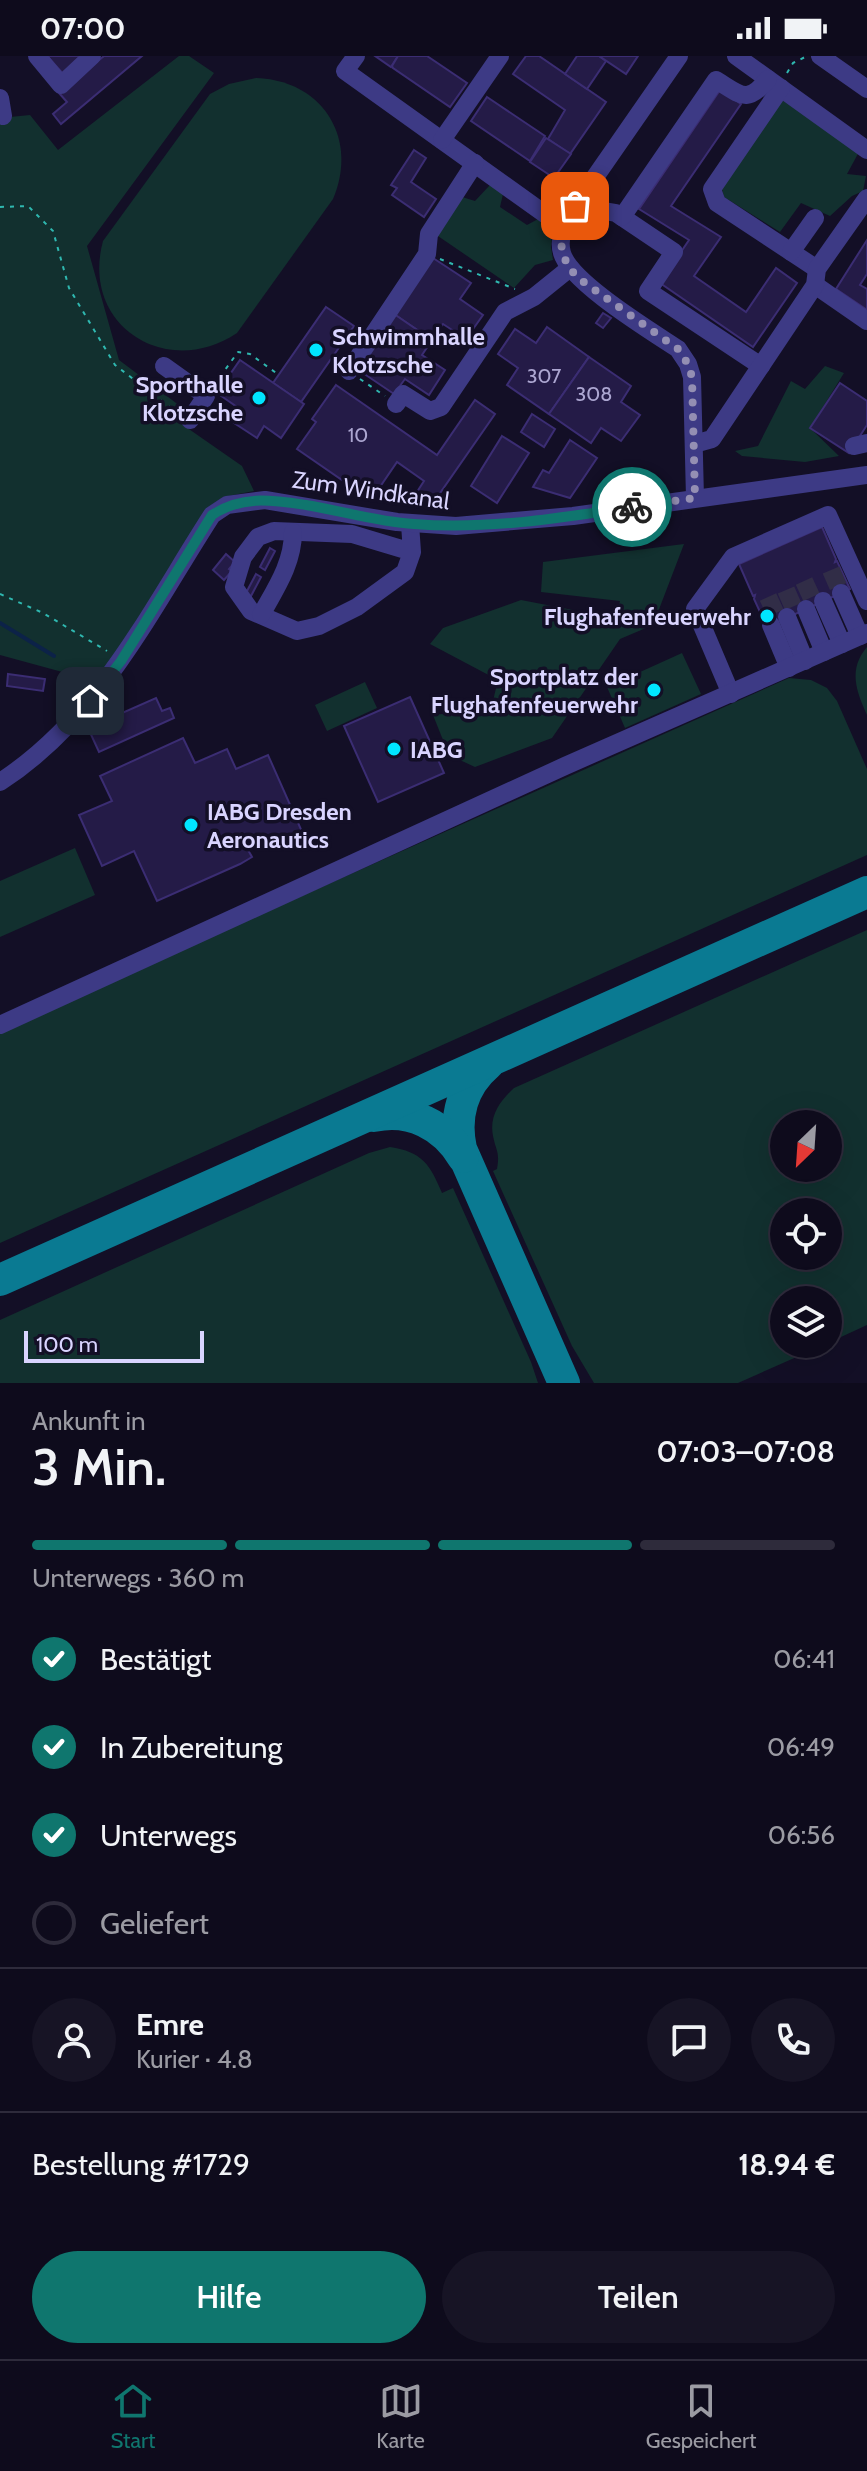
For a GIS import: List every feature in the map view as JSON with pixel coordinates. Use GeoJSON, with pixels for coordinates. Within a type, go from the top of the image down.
{"type":"FeatureCollection","features":[{"type":"Feature","properties":{"kind":"street"},"geometry":{"type":"LineString","coordinates":[[37,56],[61,85],[92,56]]}},
{"type":"Feature","properties":{"kind":"street"},"geometry":{"type":"LineString","coordinates":[[356,56],[345,71],[563,227]]}},
{"type":"Feature","properties":{"kind":"street"},"geometry":{"type":"LineString","coordinates":[[442,140],[500,56]]}},
{"type":"Feature","properties":{"kind":"street"},"geometry":{"type":"LineString","coordinates":[[679,56],[575,206],[563,227],[562,253],[578,278],[678,349],[688,364],[692,377],[695,498]]}},
{"type":"Feature","properties":{"kind":"street"},"geometry":{"type":"LineString","coordinates":[[736,56],[867,150]]}},
{"type":"Feature","properties":{"kind":"street"},"geometry":{"type":"LineString","coordinates":[[820,56],[867,89]]}},
{"type":"Feature","properties":{"kind":"street"},"geometry":{"type":"LineString","coordinates":[[622,217],[716,80],[741,95],[749,96],[775,84]]}},
{"type":"Feature","properties":{"kind":"street"},"geometry":{"type":"LineString","coordinates":[[775,84],[712,189],[717,203],[791,252],[867,321]]}},
{"type":"Feature","properties":{"kind":"street"},"geometry":{"type":"LineString","coordinates":[[349,371],[427,254],[429,234],[475,163]]}},
{"type":"Feature","properties":{"kind":"street"},"geometry":{"type":"LineString","coordinates":[[694,444],[712,439],[867,198]]}},
{"type":"Feature","properties":{"kind":"street"},"geometry":{"type":"LineString","coordinates":[[575,206],[616,213],[674,252],[648,291],[761,366]]}},
{"type":"Feature","properties":{"kind":"street"},"geometry":{"type":"LineString","coordinates":[[791,252],[815,218]]}},
{"type":"Feature","properties":{"kind":"street"},"geometry":{"type":"LineString","coordinates":[[396,404],[403,394],[430,411],[441,407],[505,312],[534,297],[570,268]]}},
{"type":"Feature","properties":{"kind":"street"},"geometry":{"type":"LineString","coordinates":[[164,366],[206,396],[183,416]]}},
{"type":"Feature","properties":{"kind":"street","name":"Zum Windkanal"},"geometry":{"type":"LineString","coordinates":[[0,782],[76,717],[121,661],[212,515],[227,505],[265,500],[410,524],[456,526],[543,519],[867,475]]}},
{"type":"Feature","properties":{"kind":"street"},"geometry":{"type":"LineString","coordinates":[[821,482],[828,515],[867,601]]}},
{"type":"Feature","properties":{"kind":"street"},"geometry":{"type":"LineString","coordinates":[[731,694],[695,609],[733,557],[828,515]]}},
{"type":"Feature","properties":{"kind":"street"},"geometry":{"type":"LineString","coordinates":[[410,524],[412,552],[405,572],[357,607],[319,626],[297,631],[251,611],[234,587],[243,557],[258,537],[274,531],[352,534],[412,552]]}},
{"type":"Feature","properties":{"kind":"street"},"geometry":{"type":"LineString","coordinates":[[261,615],[289,562],[293,532]]}},
{"type":"Feature","properties":{"kind":"street"},"geometry":{"type":"LineString","coordinates":[[806,609],[828,650]]}},
{"type":"Feature","properties":{"kind":"street"},"geometry":{"type":"LineString","coordinates":[[806,609],[828,650]]}},
{"type":"Feature","properties":{"kind":"street"},"geometry":{"type":"LineString","coordinates":[[806,609],[828,650]]}},
{"type":"Feature","properties":{"kind":"street"},"geometry":{"type":"LineString","coordinates":[[0,1025],[565,766],[828,650]]}},
{"type":"Feature","properties":{"kind":"path"},"geometry":{"type":"LineString","coordinates":[[775,84],[781,83],[793,63],[806,56]]}},
{"type":"Feature","properties":{"kind":"path"},"geometry":{"type":"LineString","coordinates":[[0,207],[28,206],[53,231],[69,288],[115,365],[183,416]]}},
{"type":"Feature","properties":{"kind":"path"},"geometry":{"type":"LineString","coordinates":[[427,254],[534,297]]}},
{"type":"Feature","properties":{"kind":"path"},"geometry":{"type":"LineString","coordinates":[[206,396],[238,352],[250,354],[279,375]]}},
{"type":"Feature","properties":{"kind":"path"},"geometry":{"type":"LineString","coordinates":[[349,371],[396,404]]}},
{"type":"Feature","properties":{"kind":"path"},"geometry":{"type":"LineString","coordinates":[[0,594],[84,636],[121,661]]}},
{"type":"Feature","properties":{"kind":"green space"},"geometry":{"type":"Polygon","coordinates":[[[179,56],[189,56],[214,73],[87,246],[119,360],[180,406],[173,418],[242,466],[254,491],[223,497],[207,508],[99,682],[0,655],[0,118],[30,115],[58,150],[179,56]]]}},
{"type":"Feature","properties":{"kind":"green space"},"geometry":{"type":"Polygon","coordinates":[[[256,78],[279,81],[300,89],[329,116],[341,155],[340,176],[333,199],[237,333],[210,346],[183,350],[158,347],[135,336],[117,320],[104,298],[99,271],[103,241],[210,94],[229,84],[256,78]]]}},
{"type":"Feature","properties":{"kind":"green space"},"geometry":{"type":"Polygon","coordinates":[[[782,100],[860,150],[847,174],[866,176],[863,191],[852,196],[830,216],[801,203],[780,232],[724,197],[721,185],[782,100]]]}},
{"type":"Feature","properties":{"kind":"green space"},"geometry":{"type":"Polygon","coordinates":[[[490,185],[503,194],[500,207],[527,225],[540,218],[553,227],[553,260],[535,265],[514,288],[435,234],[459,196],[475,201],[490,185]]]}},
{"type":"Feature","properties":{"kind":"green space"},"geometry":{"type":"Polygon","coordinates":[[[825,366],[844,373],[810,428],[839,456],[805,462],[742,456],[735,451],[758,446],[791,381],[805,389],[825,366]]]}},
{"type":"Feature","properties":{"kind":"green space"},"geometry":{"type":"Polygon","coordinates":[[[684,544],[653,625],[620,639],[552,738],[475,767],[449,755],[433,715],[491,709],[498,680],[430,644],[443,628],[521,600],[599,615],[617,613],[620,601],[541,592],[543,562],[684,544]]]}},
{"type":"Feature","properties":{"kind":"green space"},"geometry":{"type":"Polygon","coordinates":[[[867,647],[867,715],[857,689],[856,672],[867,647]]]}},
{"type":"Feature","properties":{"kind":"green space","name":"Sportplatz der Flughafenfeuerwehr"},"geometry":{"type":"Polygon","coordinates":[[[682,653],[701,694],[625,728],[607,687],[682,653]]]}},
{"type":"Feature","properties":{"kind":"green space"},"geometry":{"type":"Polygon","coordinates":[[[789,678],[811,680],[827,688],[837,701],[867,769],[867,855],[0,1243],[0,1031],[789,678]]]}},
{"type":"Feature","properties":{"kind":"green space"},"geometry":{"type":"Polygon","coordinates":[[[365,682],[377,708],[327,731],[315,705],[365,682]]]}},
{"type":"Feature","properties":{"kind":"green space"},"geometry":{"type":"Polygon","coordinates":[[[75,848],[95,895],[0,937],[0,881],[75,848]]]}},
{"type":"Feature","properties":{"kind":"green space"},"geometry":{"type":"Polygon","coordinates":[[[867,930],[867,1325],[842,1337],[842,1286],[770,1286],[770,1358],[794,1358],[738,1383],[594,1383],[572,1346],[493,1171],[497,1169],[498,1159],[492,1129],[500,1104],[514,1088],[867,930]]]}},
{"type":"Feature","properties":{"kind":"green space"},"geometry":{"type":"Polygon","coordinates":[[[390,1147],[410,1152],[424,1161],[442,1193],[453,1188],[538,1383],[0,1383],[0,1320],[369,1153],[390,1147]]]}},
{"type":"Feature","properties":{"kind":"building"},"geometry":{"type":"Polygon","coordinates":[[[47,56],[87,56],[65,76],[47,56]]]}},
{"type":"Feature","properties":{"kind":"building"},"geometry":{"type":"Polygon","coordinates":[[[104,56],[142,56],[61,124],[53,114],[67,102],[59,93],[104,56]]]}},
{"type":"Feature","properties":{"kind":"building"},"geometry":{"type":"Polygon","coordinates":[[[375,56],[398,56],[391,67],[375,56]]]}},
{"type":"Feature","properties":{"kind":"building"},"geometry":{"type":"Polygon","coordinates":[[[398,56],[427,56],[467,83],[450,107],[393,68],[398,56]]]}},
{"type":"Feature","properties":{"kind":"building"},"geometry":{"type":"Polygon","coordinates":[[[526,56],[539,56],[606,102],[570,154],[548,139],[565,110],[513,74],[526,56]]]}},
{"type":"Feature","properties":{"kind":"building"},"geometry":{"type":"Polygon","coordinates":[[[577,56],[599,56],[606,61],[587,89],[565,74],[577,56]]]}},
{"type":"Feature","properties":{"kind":"building"},"geometry":{"type":"Polygon","coordinates":[[[599,56],[638,56],[626,74],[599,56]]]}},
{"type":"Feature","properties":{"kind":"building"},"geometry":{"type":"Polygon","coordinates":[[[720,90],[741,104],[671,206],[721,237],[694,276],[746,312],[776,268],[797,283],[753,347],[660,283],[689,240],[639,209],[720,90]]]}},
{"type":"Feature","properties":{"kind":"building"},"geometry":{"type":"Polygon","coordinates":[[[487,97],[545,136],[530,161],[471,121],[487,97]]]}},
{"type":"Feature","properties":{"kind":"building"},"geometry":{"type":"Polygon","coordinates":[[[546,138],[571,154],[554,178],[530,162],[546,138]]]}},
{"type":"Feature","properties":{"kind":"building"},"geometry":{"type":"Polygon","coordinates":[[[414,150],[426,158],[411,182],[436,199],[424,217],[392,195],[397,188],[391,185],[414,150]]]}},
{"type":"Feature","properties":{"kind":"building"},"geometry":{"type":"Polygon","coordinates":[[[867,240],[867,274],[860,285],[867,289],[867,310],[836,289],[867,240]]]}},
{"type":"Feature","properties":{"kind":"building"},"geometry":{"type":"Polygon","coordinates":[[[433,258],[471,283],[460,299],[483,315],[466,339],[443,324],[432,340],[394,314],[433,258]]]}},
{"type":"Feature","properties":{"kind":"building","name":"Schwimmhalle Klotzsche"},"geometry":{"type":"Polygon","coordinates":[[[326,307],[354,326],[301,402],[273,383],[326,307]]]}},
{"type":"Feature","properties":{"kind":"building"},"geometry":{"type":"Polygon","coordinates":[[[603,313],[611,318],[603,328],[596,323],[603,313]]]}},
{"type":"Feature","properties":{"kind":"building"},"geometry":{"type":"Polygon","coordinates":[[[394,314],[432,340],[422,355],[445,370],[429,395],[405,379],[394,394],[357,369],[394,314]]]}},
{"type":"Feature","properties":{"kind":"building"},"geometry":{"type":"Polygon","coordinates":[[[547,327],[589,357],[549,414],[507,385],[518,368],[498,354],[515,329],[536,343],[547,327]]]}},
{"type":"Feature","properties":{"kind":"building"},"geometry":{"type":"Polygon","coordinates":[[[589,357],[631,386],[621,402],[640,415],[621,441],[601,428],[591,443],[549,414],[589,357]]]}},
{"type":"Feature","properties":{"kind":"building","name":"Sporthalle Klotzsche"},"geometry":{"type":"Polygon","coordinates":[[[240,360],[304,404],[281,438],[264,426],[257,438],[228,419],[237,407],[217,393],[240,360]]]}},
{"type":"Feature","properties":{"kind":"building"},"geometry":{"type":"Polygon","coordinates":[[[840,383],[867,401],[867,425],[849,453],[810,428],[840,383]]]}},
{"type":"Feature","properties":{"kind":"building"},"geometry":{"type":"Polygon","coordinates":[[[336,385],[437,455],[475,400],[495,414],[431,506],[415,495],[424,481],[397,462],[371,500],[297,449],[316,422],[312,419],[336,385]]]}},
{"type":"Feature","properties":{"kind":"building"},"geometry":{"type":"Polygon","coordinates":[[[532,414],[555,429],[544,447],[521,432],[532,414]]]}},
{"type":"Feature","properties":{"kind":"building"},"geometry":{"type":"Polygon","coordinates":[[[502,436],[529,453],[497,503],[471,486],[502,436]]]}},
{"type":"Feature","properties":{"kind":"building"},"geometry":{"type":"Polygon","coordinates":[[[570,440],[597,458],[570,498],[533,487],[543,470],[549,473],[570,440]]]}},
{"type":"Feature","properties":{"kind":"building"},"geometry":{"type":"Polygon","coordinates":[[[822,527],[835,562],[850,589],[767,627],[739,564],[822,527]]]}},
{"type":"Feature","properties":{"kind":"building"},"geometry":{"type":"Polygon","coordinates":[[[270,548],[275,551],[265,570],[260,567],[270,548]]]}},
{"type":"Feature","properties":{"kind":"building"},"geometry":{"type":"Polygon","coordinates":[[[226,554],[235,562],[224,580],[213,570],[226,554]]]}},
{"type":"Feature","properties":{"kind":"building"},"geometry":{"type":"Polygon","coordinates":[[[256,574],[261,577],[251,596],[246,593],[256,574]]]}},
{"type":"Feature","properties":{"kind":"building"},"geometry":{"type":"Polygon","coordinates":[[[8,674],[45,679],[43,691],[7,686],[8,674]]]}},
{"type":"Feature","properties":{"kind":"building","name":"IABG"},"geometry":{"type":"Polygon","coordinates":[[[410,697],[444,773],[378,802],[344,726],[410,697]]]}},
{"type":"Feature","properties":{"kind":"building"},"geometry":{"type":"Polygon","coordinates":[[[156,698],[162,711],[170,708],[174,718],[99,752],[88,728],[156,698]]]}},
{"type":"Feature","properties":{"kind":"building","name":"IABG Dresden Aeronautics"},"geometry":{"type":"Polygon","coordinates":[[[183,738],[195,763],[227,749],[236,769],[268,755],[303,834],[272,848],[268,841],[248,850],[252,857],[240,864],[157,901],[134,851],[102,866],[79,815],[112,801],[100,776],[183,738]]]}},
{"type":"Feature","properties":{"kind":"waterway"},"geometry":{"type":"LineString","coordinates":[[0,623],[54,656]]}},
{"type":"Feature","properties":{"kind":"taxiway"},"geometry":{"type":"LineString","coordinates":[[0,1280],[867,892]]}},
{"type":"Feature","properties":{"kind":"taxiway"},"geometry":{"type":"LineString","coordinates":[[488,1064],[472,1082],[462,1103],[459,1125],[461,1149],[564,1383]]}},
{"type":"Feature","properties":{"kind":"taxiway"},"geometry":{"type":"LineString","coordinates":[[374,1116],[400,1115],[425,1122],[446,1136],[463,1157]]}},
{"type":"Feature","properties":{"kind":"tunnel"},"geometry":{"type":"LineString","coordinates":[[831,570],[841,593]]}},
{"type":"Feature","properties":{"kind":"tunnel"},"geometry":{"type":"LineString","coordinates":[[804,581],[815,605]]}},
{"type":"Feature","properties":{"kind":"tunnel"},"geometry":{"type":"LineString","coordinates":[[786,590],[796,613]]}},
{"type":"Feature","properties":{"kind":"tunnel"},"geometry":{"type":"LineString","coordinates":[[768,597],[779,621]]}},
{"type":"Feature","properties":{"kind":"way so far"},"geometry":{"type":"LineString","coordinates":[[575,206],[563,227],[561,239],[562,253],[570,268],[578,278],[678,349],[692,377],[695,498],[632,507]]}},
{"type":"Feature","properties":{"kind":"place","name":"Schwimmhalle Klotzsche"},"geometry":{"type":"Point","coordinates":[316,350]}},
{"type":"Feature","properties":{"kind":"place","name":"Sporthalle Klotzsche"},"geometry":{"type":"Point","coordinates":[259,398]}},
{"type":"Feature","properties":{"kind":"place","name":"Flughafenfeuerwehr"},"geometry":{"type":"Point","coordinates":[767,616]}},
{"type":"Feature","properties":{"kind":"place","name":"Sportplatz der Flughafenfeuerwehr"},"geometry":{"type":"Point","coordinates":[654,690]}},
{"type":"Feature","properties":{"kind":"place","name":"IABG"},"geometry":{"type":"Point","coordinates":[394,749]}},
{"type":"Feature","properties":{"kind":"place","name":"IABG Dresden Aeronautics"},"geometry":{"type":"Point","coordinates":[191,825]}},
{"type":"Feature","properties":{"kind":"route"},"geometry":{"type":"LineString","coordinates":[[90,701],[121,661],[212,515],[227,505],[265,500],[397,522],[456,526],[573,516],[632,507]]}}]}
